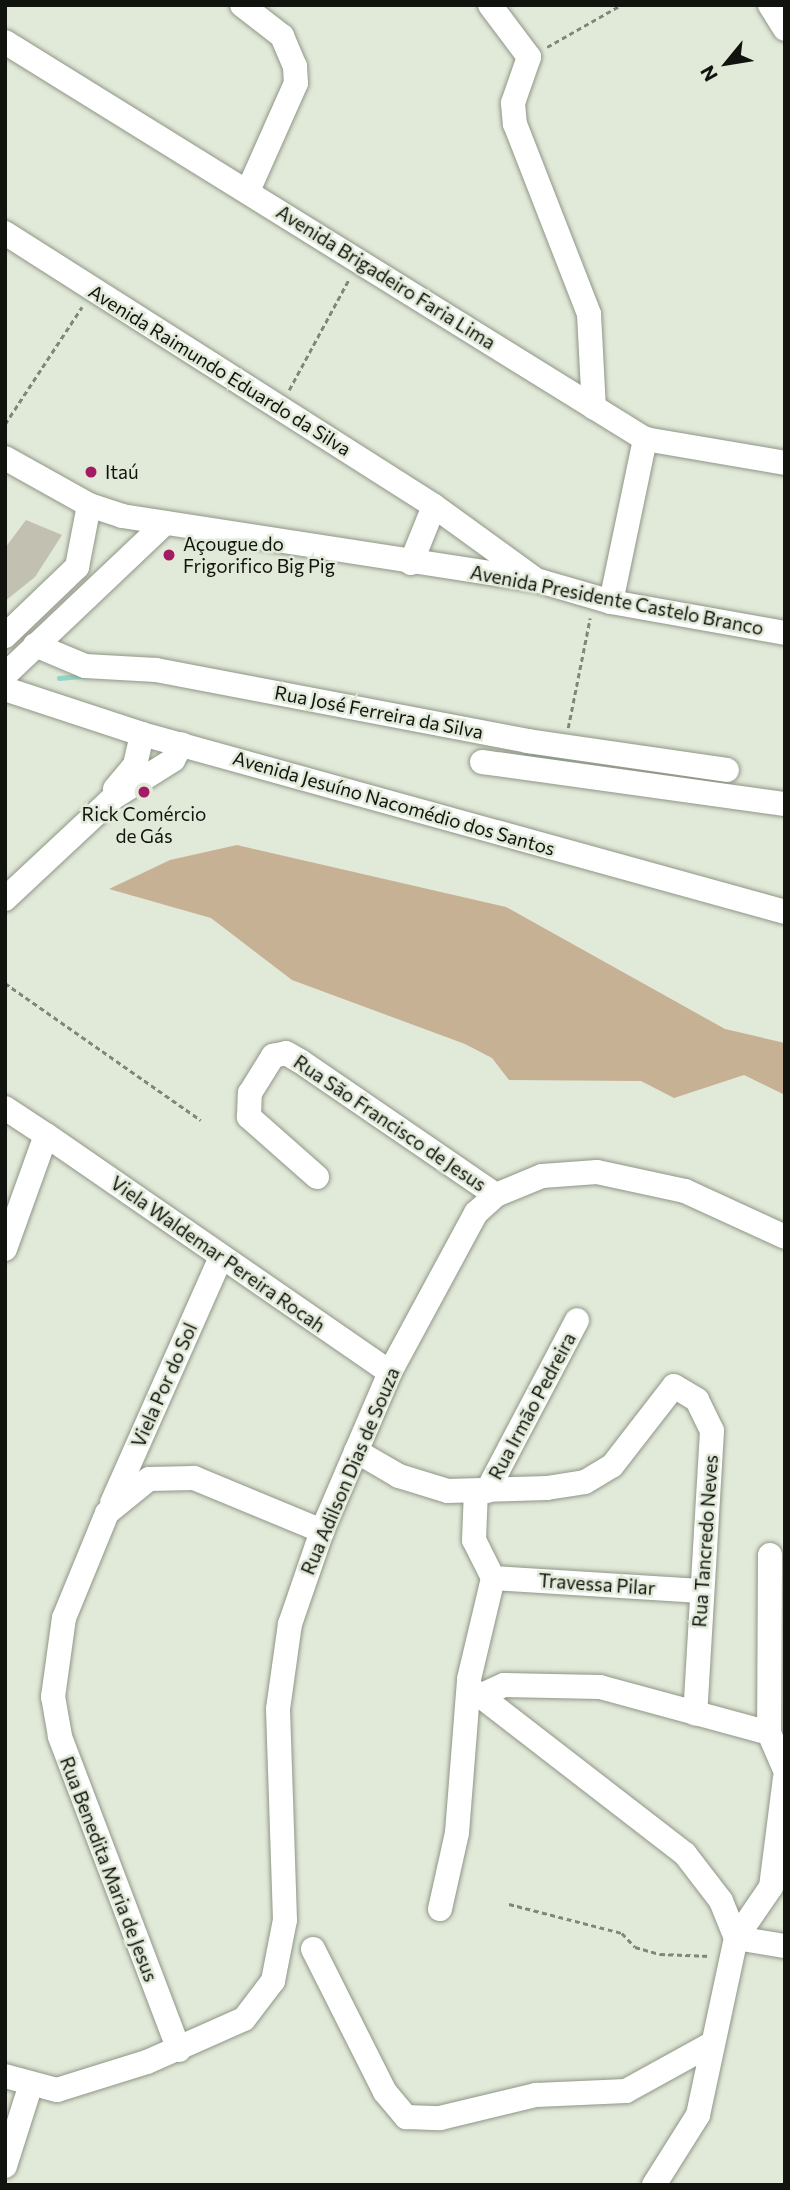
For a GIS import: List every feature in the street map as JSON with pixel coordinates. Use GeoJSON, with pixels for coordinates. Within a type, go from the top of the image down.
{"type":"FeatureCollection","features":[{"type":"Feature","properties":{"kind":"street"},"geometry":{"type":"LineString","coordinates":[[243,5],[282,36],[295,66],[296,83],[248,191]]}},
{"type":"Feature","properties":{"kind":"street"},"geometry":{"type":"LineString","coordinates":[[490,5],[529,57],[513,103],[514,124],[589,314],[594,408]]}},
{"type":"Feature","properties":{"kind":"street"},"geometry":{"type":"LineString","coordinates":[[770,5],[785,29]]}},
{"type":"Feature","properties":{"kind":"street","name":"Avenida Brigadeiro Faria Lima"},"geometry":{"type":"LineString","coordinates":[[5,42],[645,439],[785,463]]}},
{"type":"Feature","properties":{"kind":"street","name":"Avenida Raimundo Eduardo da Silva"},"geometry":{"type":"LineString","coordinates":[[5,233],[434,506],[536,580]]}},
{"type":"Feature","properties":{"kind":"street"},"geometry":{"type":"LineString","coordinates":[[603,600],[645,439]]}},
{"type":"Feature","properties":{"kind":"street","name":"Avenida Presidente Castelo Branco"},"geometry":{"type":"LineString","coordinates":[[5,458],[89,505],[165,523],[411,563],[536,580],[603,600],[785,633]]}},
{"type":"Feature","properties":{"kind":"street"},"geometry":{"type":"LineString","coordinates":[[5,636],[76,567],[89,505]]}},
{"type":"Feature","properties":{"kind":"street"},"geometry":{"type":"LineString","coordinates":[[411,563],[434,506]]}},
{"type":"Feature","properties":{"kind":"street"},"geometry":{"type":"LineString","coordinates":[[5,675],[165,523]]}},
{"type":"Feature","properties":{"kind":"street","name":"Rua José Ferreira da Silva"},"geometry":{"type":"LineString","coordinates":[[35,645],[85,666],[156,670],[564,746],[727,770]]}},
{"type":"Feature","properties":{"kind":"street","name":"Avenida Jesuíno Nacomédio dos Santos"},"geometry":{"type":"LineString","coordinates":[[5,689],[142,734],[785,912]]}},
{"type":"Feature","properties":{"kind":"street"},"geometry":{"type":"LineString","coordinates":[[114,797],[135,765],[142,734]]}},
{"type":"Feature","properties":{"kind":"street"},"geometry":{"type":"LineString","coordinates":[[5,899],[114,797],[173,760],[182,744]]}},
{"type":"Feature","properties":{"kind":"street","name":"Rua José Ferreira da Silva"},"geometry":{"type":"LineString","coordinates":[[482,762],[785,804]]}},
{"type":"Feature","properties":{"kind":"street","name":"Rua São Francisco de Jesus"},"geometry":{"type":"LineString","coordinates":[[317,1177],[249,1117],[250,1093],[273,1056],[286,1054],[300,1061],[496,1195]]}},
{"type":"Feature","properties":{"kind":"street","name":"Viela Waldemar Pereira Rocah"},"geometry":{"type":"LineString","coordinates":[[5,1108],[390,1372]]}},
{"type":"Feature","properties":{"kind":"street"},"geometry":{"type":"LineString","coordinates":[[5,1249],[46,1135]]}},
{"type":"Feature","properties":{"kind":"street"},"geometry":{"type":"LineString","coordinates":[[496,1195],[542,1176],[597,1172],[685,1191],[785,1237]]}},
{"type":"Feature","properties":{"kind":"street","name":"Rua Adilson Dias de Souza"},"geometry":{"type":"LineString","coordinates":[[179,2050],[244,2019],[273,1981],[285,1920],[278,1709],[282,1665],[321,1531],[390,1372],[462,1232],[496,1195]]}},
{"type":"Feature","properties":{"kind":"street","name":"Viela Por do Sol"},"geometry":{"type":"LineString","coordinates":[[107,1513],[221,1257]]}},
{"type":"Feature","properties":{"kind":"street","name":"Rua Irmão Pedreira"},"geometry":{"type":"LineString","coordinates":[[482,1491],[577,1320]]}},
{"type":"Feature","properties":{"kind":"street","name":"Rua Tancredo Neves"},"geometry":{"type":"LineString","coordinates":[[482,1491],[596,1477],[629,1449],[674,1386],[697,1400],[712,1431],[695,1713]]}},
{"type":"Feature","properties":{"kind":"street"},"geometry":{"type":"LineString","coordinates":[[356,1451],[422,1486],[482,1491],[474,1540],[493,1578],[457,1833],[440,1909]]}},
{"type":"Feature","properties":{"kind":"street","name":"Rua Benedita Maria de Jesus"},"geometry":{"type":"LineString","coordinates":[[179,2050],[80,1804],[53,1697],[64,1618],[107,1513],[149,1479],[194,1478],[321,1531]]}},
{"type":"Feature","properties":{"kind":"street"},"geometry":{"type":"LineString","coordinates":[[771,1555],[769,1733],[785,1770]]}},
{"type":"Feature","properties":{"kind":"street","name":"Travessa Pilar"},"geometry":{"type":"LineString","coordinates":[[493,1578],[701,1591]]}},
{"type":"Feature","properties":{"kind":"street"},"geometry":{"type":"LineString","coordinates":[[475,1692],[504,1685],[600,1688],[769,1733]]}},
{"type":"Feature","properties":{"kind":"street"},"geometry":{"type":"LineString","coordinates":[[475,1692],[685,1854],[722,1900],[734,1947]]}},
{"type":"Feature","properties":{"kind":"street"},"geometry":{"type":"LineString","coordinates":[[654,2185],[698,2115],[734,1947],[771,1886],[785,1778]]}},
{"type":"Feature","properties":{"kind":"street"},"geometry":{"type":"LineString","coordinates":[[734,1947],[785,1946]]}},
{"type":"Feature","properties":{"kind":"street"},"geometry":{"type":"LineString","coordinates":[[313,1949],[385,2092],[406,2117],[440,2118],[536,2095],[626,2091],[713,2043]]}},
{"type":"Feature","properties":{"kind":"street"},"geometry":{"type":"LineString","coordinates":[[5,2076],[30,2087],[72,2088],[179,2050]]}},
{"type":"Feature","properties":{"kind":"street"},"geometry":{"type":"LineString","coordinates":[[5,2166],[30,2087]]}},
{"type":"Feature","properties":{"kind":"path"},"geometry":{"type":"LineString","coordinates":[[529,57],[621,5]]}},
{"type":"Feature","properties":{"kind":"path"},"geometry":{"type":"LineString","coordinates":[[280,408],[359,260]]}},
{"type":"Feature","properties":{"kind":"path"},"geometry":{"type":"LineString","coordinates":[[5,424],[93,289]]}},
{"type":"Feature","properties":{"kind":"path"},"geometry":{"type":"LineString","coordinates":[[564,746],[603,600]]}},
{"type":"Feature","properties":{"kind":"path"},"geometry":{"type":"LineString","coordinates":[[5,983],[201,1120]]}},
{"type":"Feature","properties":{"kind":"path"},"geometry":{"type":"LineString","coordinates":[[509,1904],[622,1933],[635,1947],[660,1954],[734,1947]]}},
{"type":"Feature","properties":{"kind":"shaded area"},"geometry":{"type":"Polygon","coordinates":[[[237,845],[506,907],[725,1029],[785,1043],[785,1095],[744,1075],[674,1098],[641,1081],[509,1080],[492,1058],[465,1044],[292,980],[211,918],[109,889],[170,860],[237,845]]]}},
{"type":"Feature","properties":{"kind":"building"},"geometry":{"type":"Polygon","coordinates":[[[26,520],[62,535],[35,577],[5,601],[5,548],[26,520]]]}},
{"type":"Feature","properties":{"kind":"waterway"},"geometry":{"type":"LineString","coordinates":[[59,678],[84,676]]}},
{"type":"Feature","properties":{"kind":"waterway"},"geometry":{"type":"LineString","coordinates":[[526,753],[568,762]]}},
{"type":"Feature","properties":{"kind":"place","name":"Itaú"},"geometry":{"type":"Point","coordinates":[91,472]}},
{"type":"Feature","properties":{"kind":"place","name":"Açougue do Frigorifico Big Pig"},"geometry":{"type":"Point","coordinates":[169,555]}},
{"type":"Feature","properties":{"kind":"place","name":"Rick Comércio de Gás"},"geometry":{"type":"Point","coordinates":[144,792]}}]}
